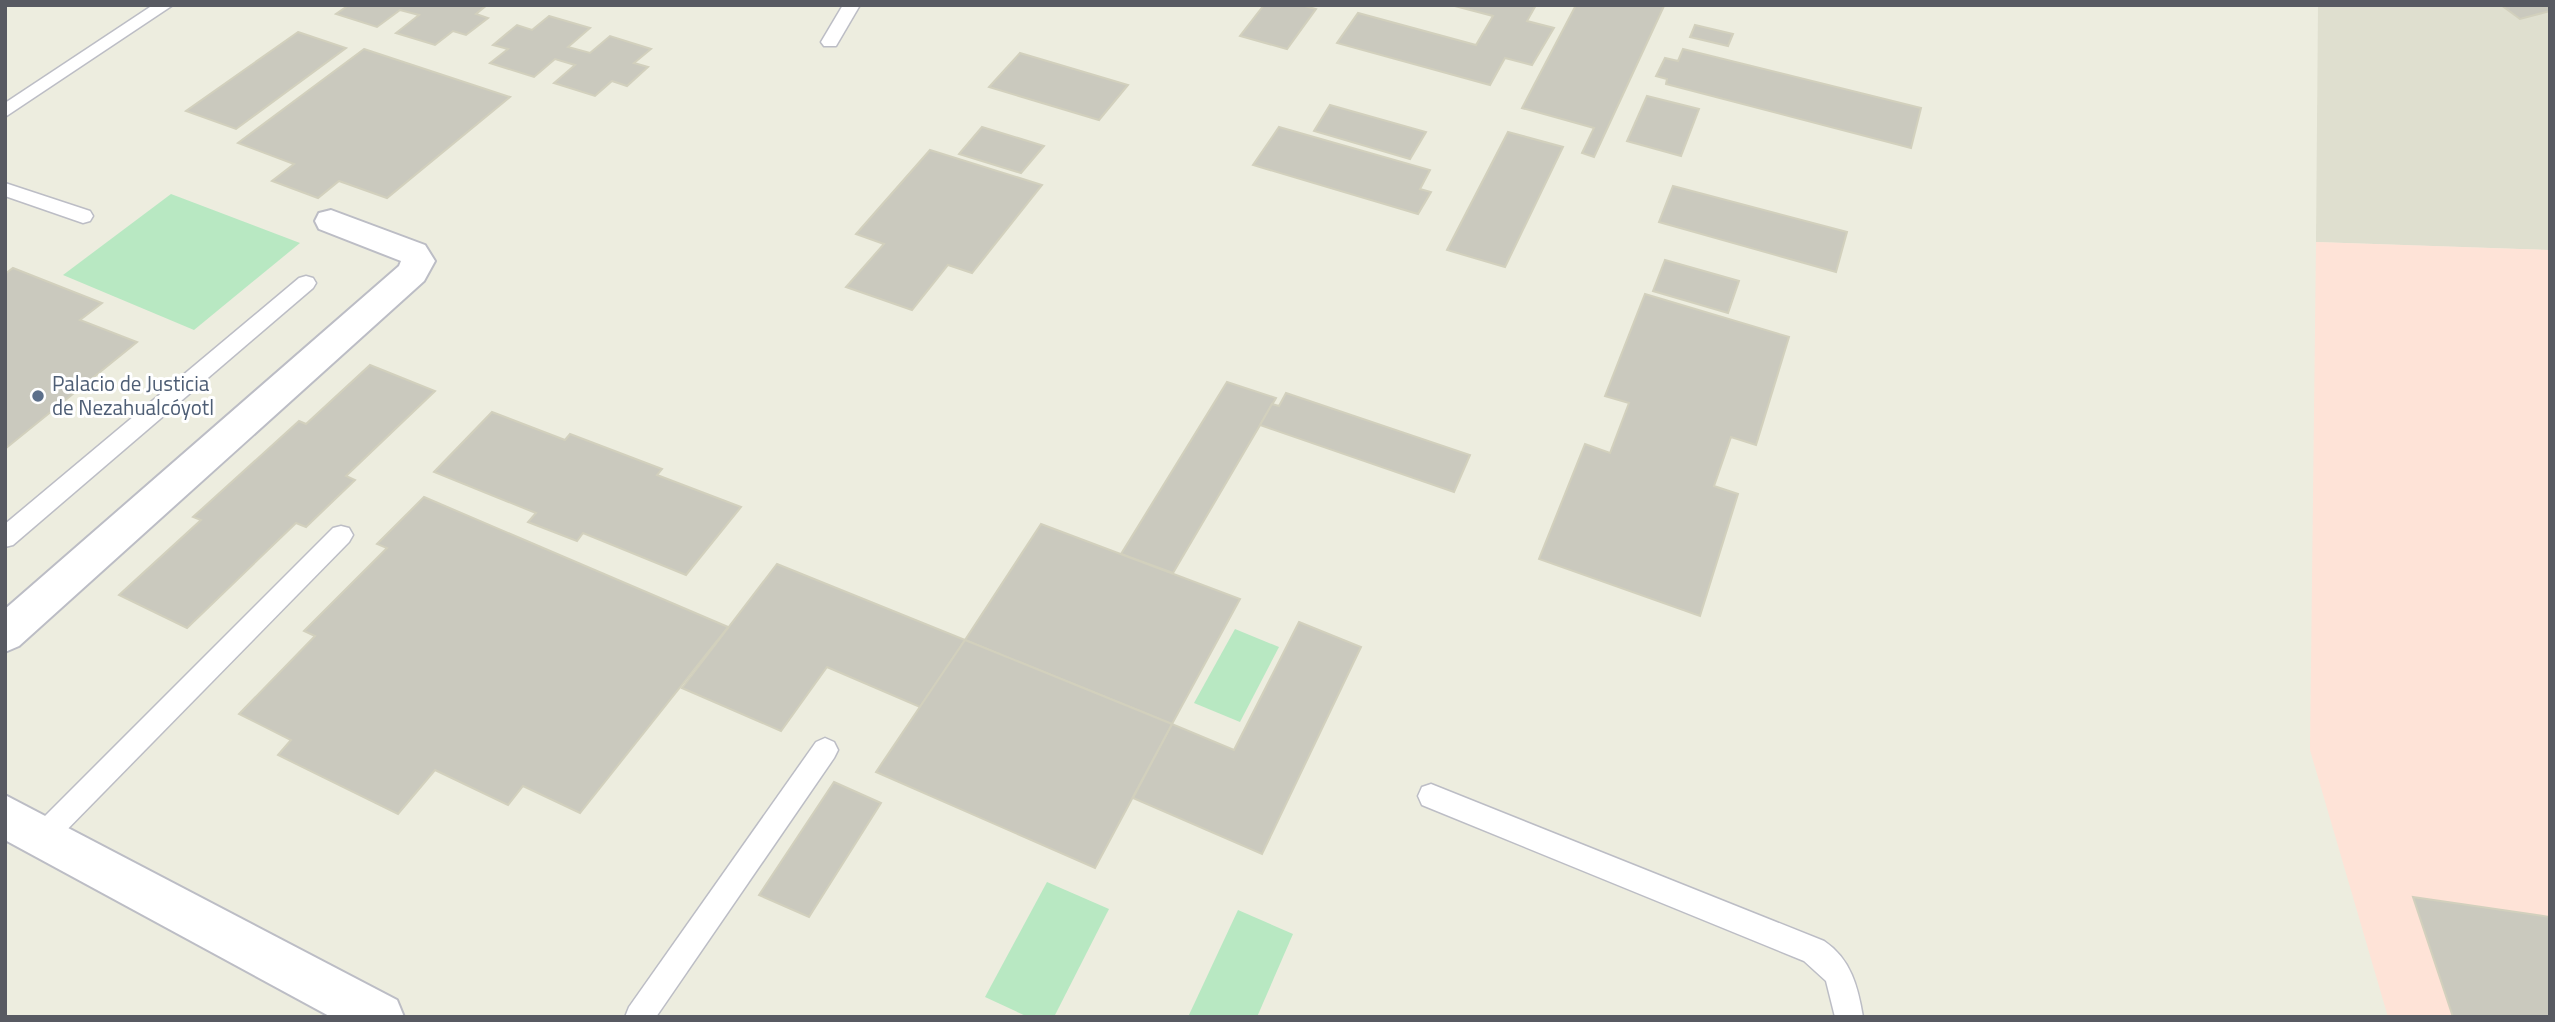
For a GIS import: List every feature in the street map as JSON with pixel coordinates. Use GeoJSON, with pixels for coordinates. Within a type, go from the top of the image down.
{"type":"FeatureCollection","features":[{"type":"Feature","properties":{"kind":"street"},"geometry":{"type":"LineString","coordinates":[[5,634],[412,273],[418,261],[413,253],[331,221]]}},
{"type":"Feature","properties":{"kind":"street"},"geometry":{"type":"LineString","coordinates":[[24,826],[380,1017]]}},
{"type":"Feature","properties":{"kind":"lane"},"geometry":{"type":"LineString","coordinates":[[5,111],[165,5]]}},
{"type":"Feature","properties":{"kind":"lane"},"geometry":{"type":"LineString","coordinates":[[830,42],[852,5]]}},
{"type":"Feature","properties":{"kind":"lane"},"geometry":{"type":"LineString","coordinates":[[5,189],[83,216]]}},
{"type":"Feature","properties":{"kind":"lane"},"geometry":{"type":"LineString","coordinates":[[5,538],[306,283]]}},
{"type":"Feature","properties":{"kind":"lane"},"geometry":{"type":"LineString","coordinates":[[24,826],[341,535]]}},
{"type":"Feature","properties":{"kind":"lane"},"geometry":{"type":"LineString","coordinates":[[639,1017],[825,750]]}},
{"type":"Feature","properties":{"kind":"lane"},"geometry":{"type":"LineString","coordinates":[[1431,796],[1815,951],[1828,958],[1838,971],[1849,1017]]}},
{"type":"Feature","properties":{"kind":"shaded area"},"geometry":{"type":"Polygon","coordinates":[[[2318,5],[2550,5],[2550,250],[2316,242],[2318,5]]]}},
{"type":"Feature","properties":{"kind":"shaded area"},"geometry":{"type":"Polygon","coordinates":[[[2316,242],[2550,250],[2550,1017],[2388,1017],[2310,750],[2316,242]]]}},
{"type":"Feature","properties":{"kind":"green space"},"geometry":{"type":"Polygon","coordinates":[[[171,194],[300,243],[194,330],[63,275],[171,194]]]}},
{"type":"Feature","properties":{"kind":"green space"},"geometry":{"type":"Polygon","coordinates":[[[1235,629],[1279,647],[1240,722],[1194,703],[1235,629]]]}},
{"type":"Feature","properties":{"kind":"green space"},"geometry":{"type":"Polygon","coordinates":[[[1047,882],[1109,909],[1054,1017],[1028,1017],[985,997],[1047,882]]]}},
{"type":"Feature","properties":{"kind":"green space"},"geometry":{"type":"Polygon","coordinates":[[[1238,910],[1293,934],[1257,1017],[1188,1017],[1238,910]]]}},
{"type":"Feature","properties":{"kind":"building"},"geometry":{"type":"Polygon","coordinates":[[[349,5],[487,5],[476,14],[488,18],[466,35],[453,31],[435,45],[396,33],[419,15],[400,10],[377,27],[336,14],[349,5]]]}},
{"type":"Feature","properties":{"kind":"building"},"geometry":{"type":"Polygon","coordinates":[[[1264,5],[1301,5],[1316,9],[1287,49],[1240,36],[1264,5]]]}},
{"type":"Feature","properties":{"kind":"building"},"geometry":{"type":"Polygon","coordinates":[[[1451,5],[1536,5],[1527,21],[1554,28],[1532,65],[1505,58],[1490,85],[1337,43],[1358,13],[1476,45],[1493,16],[1451,5]]]}},
{"type":"Feature","properties":{"kind":"building"},"geometry":{"type":"Polygon","coordinates":[[[1576,5],[1664,6],[1594,157],[1582,153],[1594,128],[1522,108],[1576,5]]]}},
{"type":"Feature","properties":{"kind":"building"},"geometry":{"type":"Polygon","coordinates":[[[2501,5],[2550,5],[2550,11],[2520,19],[2501,5]]]}},
{"type":"Feature","properties":{"kind":"building"},"geometry":{"type":"Polygon","coordinates":[[[549,16],[590,28],[568,47],[590,53],[610,36],[651,49],[634,63],[648,67],[627,86],[612,81],[595,96],[554,83],[575,65],[555,59],[534,77],[490,63],[508,49],[493,45],[517,25],[532,30],[549,16]]]}},
{"type":"Feature","properties":{"kind":"building"},"geometry":{"type":"Polygon","coordinates":[[[1695,25],[1733,34],[1728,46],[1690,37],[1695,25]]]}},
{"type":"Feature","properties":{"kind":"building"},"geometry":{"type":"Polygon","coordinates":[[[298,32],[346,48],[236,129],[186,111],[298,32]]]}},
{"type":"Feature","properties":{"kind":"building"},"geometry":{"type":"Polygon","coordinates":[[[364,49],[510,97],[387,198],[339,181],[318,198],[272,181],[294,164],[238,143],[364,49]]]}},
{"type":"Feature","properties":{"kind":"building"},"geometry":{"type":"Polygon","coordinates":[[[1683,49],[1921,108],[1911,148],[1666,84],[1667,79],[1656,76],[1665,58],[1678,61],[1683,49]]]}},
{"type":"Feature","properties":{"kind":"building"},"geometry":{"type":"Polygon","coordinates":[[[1020,53],[1128,85],[1099,120],[989,87],[1020,53]]]}},
{"type":"Feature","properties":{"kind":"building"},"geometry":{"type":"Polygon","coordinates":[[[1647,96],[1699,109],[1681,156],[1627,141],[1647,96]]]}},
{"type":"Feature","properties":{"kind":"building"},"geometry":{"type":"Polygon","coordinates":[[[1330,105],[1426,132],[1410,159],[1314,131],[1330,105]]]}},
{"type":"Feature","properties":{"kind":"building"},"geometry":{"type":"Polygon","coordinates":[[[982,127],[1044,146],[1021,173],[959,154],[982,127]]]}},
{"type":"Feature","properties":{"kind":"building"},"geometry":{"type":"Polygon","coordinates":[[[1279,127],[1430,170],[1420,189],[1431,192],[1418,214],[1253,165],[1279,127]]]}},
{"type":"Feature","properties":{"kind":"building"},"geometry":{"type":"Polygon","coordinates":[[[1508,132],[1563,147],[1505,267],[1447,250],[1508,132]]]}},
{"type":"Feature","properties":{"kind":"building"},"geometry":{"type":"Polygon","coordinates":[[[930,150],[1042,185],[972,273],[948,265],[912,310],[846,287],[884,244],[856,234],[930,150]]]}},
{"type":"Feature","properties":{"kind":"building"},"geometry":{"type":"Polygon","coordinates":[[[1673,186],[1847,232],[1836,272],[1659,222],[1673,186]]]}},
{"type":"Feature","properties":{"kind":"building"},"geometry":{"type":"Polygon","coordinates":[[[1665,260],[1739,281],[1728,313],[1653,291],[1665,260]]]}},
{"type":"Feature","properties":{"kind":"building","name":"Palacio de Justicia de Nezahualcóyotl"},"geometry":{"type":"Polygon","coordinates":[[[13,268],[102,303],[80,320],[137,342],[5,449],[5,274],[13,268]]]}},
{"type":"Feature","properties":{"kind":"building"},"geometry":{"type":"Polygon","coordinates":[[[1645,294],[1789,337],[1756,445],[1731,437],[1714,486],[1738,494],[1700,616],[1539,559],[1585,444],[1610,453],[1629,403],[1605,396],[1645,294]]]}},
{"type":"Feature","properties":{"kind":"building"},"geometry":{"type":"Polygon","coordinates":[[[370,365],[435,391],[346,476],[355,480],[306,527],[296,523],[187,628],[119,595],[201,520],[193,517],[299,421],[306,424],[370,365]]]}},
{"type":"Feature","properties":{"kind":"building"},"geometry":{"type":"Polygon","coordinates":[[[1227,382],[1276,398],[1173,573],[1121,554],[1227,382]]]}},
{"type":"Feature","properties":{"kind":"building"},"geometry":{"type":"Polygon","coordinates":[[[1286,393],[1470,455],[1454,492],[1260,425],[1272,404],[1279,406],[1286,393]]]}},
{"type":"Feature","properties":{"kind":"building"},"geometry":{"type":"Polygon","coordinates":[[[492,412],[565,440],[570,434],[662,469],[657,475],[741,507],[686,575],[583,533],[577,541],[528,522],[536,513],[434,472],[492,412]]]}},
{"type":"Feature","properties":{"kind":"building"},"geometry":{"type":"Polygon","coordinates":[[[424,497],[728,627],[580,813],[523,786],[508,805],[435,770],[398,814],[278,755],[291,740],[239,714],[315,636],[304,631],[387,548],[377,544],[424,497]]]}},
{"type":"Feature","properties":{"kind":"building"},"geometry":{"type":"Polygon","coordinates":[[[1041,524],[1240,599],[1172,724],[965,640],[1041,524]]]}},
{"type":"Feature","properties":{"kind":"building"},"geometry":{"type":"Polygon","coordinates":[[[777,564],[965,640],[920,707],[827,667],[781,731],[682,688],[777,564]]]}},
{"type":"Feature","properties":{"kind":"building"},"geometry":{"type":"Polygon","coordinates":[[[1299,622],[1361,647],[1262,854],[1133,798],[1172,724],[1234,750],[1299,622]]]}},
{"type":"Feature","properties":{"kind":"building"},"geometry":{"type":"Polygon","coordinates":[[[965,640],[1172,724],[1095,868],[876,772],[965,640]]]}},
{"type":"Feature","properties":{"kind":"building"},"geometry":{"type":"Polygon","coordinates":[[[834,782],[881,803],[809,917],[759,895],[834,782]]]}},
{"type":"Feature","properties":{"kind":"building"},"geometry":{"type":"Polygon","coordinates":[[[2413,897],[2550,917],[2550,1017],[2453,1017],[2413,897]]]}},
{"type":"Feature","properties":{"kind":"place","name":"Palacio de Justicia de Nezahualcóyotl"},"geometry":{"type":"Point","coordinates":[38,396]}}]}
